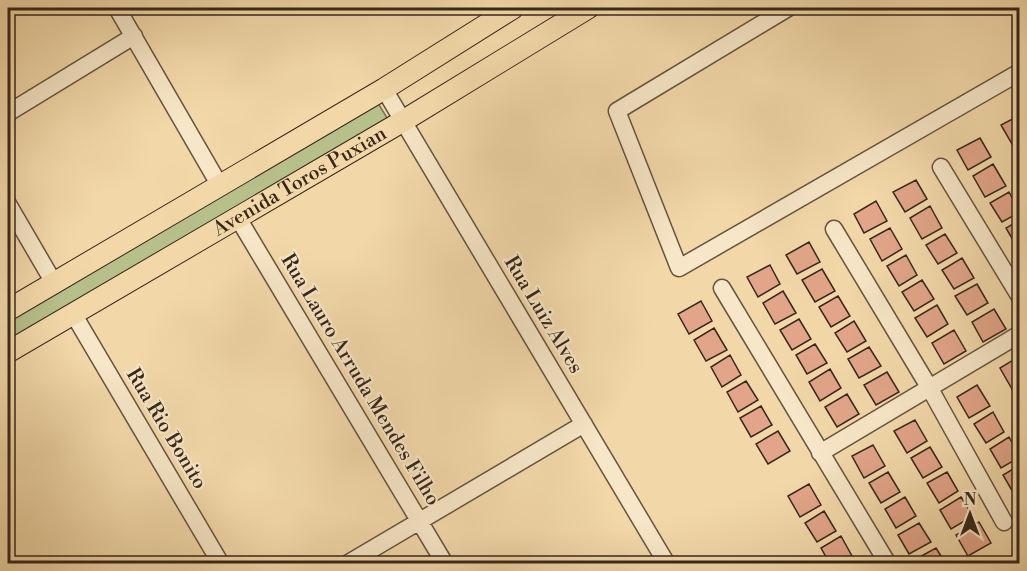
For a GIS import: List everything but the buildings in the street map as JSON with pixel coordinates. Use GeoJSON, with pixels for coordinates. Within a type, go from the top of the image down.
{"type":"FeatureCollection","features":[{"type":"Feature","properties":{"kind":"main road","name":"Avenida Toros Puxian"},"geometry":{"type":"LineString","coordinates":[[8,310],[384,89],[513,8]]}},
{"type":"Feature","properties":{"kind":"main road","name":"Avenida Toros Puxian"},"geometry":{"type":"LineString","coordinates":[[8,352],[403,121],[588,8]]}},
{"type":"Feature","properties":{"kind":"street"},"geometry":{"type":"LineString","coordinates":[[117,8],[220,186]]}},
{"type":"Feature","properties":{"kind":"street"},"geometry":{"type":"LineString","coordinates":[[788,8],[617,111],[679,268],[1020,72]]}},
{"type":"Feature","properties":{"kind":"street"},"geometry":{"type":"LineString","coordinates":[[8,113],[134,36]]}},
{"type":"Feature","properties":{"kind":"street","name":"Rua Luiz Alves"},"geometry":{"type":"LineString","coordinates":[[384,89],[667,564]]}},
{"type":"Feature","properties":{"kind":"street"},"geometry":{"type":"LineString","coordinates":[[940,167],[1020,297]]}},
{"type":"Feature","properties":{"kind":"street"},"geometry":{"type":"LineString","coordinates":[[8,204],[54,283]]}},
{"type":"Feature","properties":{"kind":"street","name":"Rua Lauro Arruda Mendes Filho"},"geometry":{"type":"LineString","coordinates":[[238,218],[445,564]]}},
{"type":"Feature","properties":{"kind":"street"},"geometry":{"type":"LineString","coordinates":[[834,229],[929,387],[1004,522]]}},
{"type":"Feature","properties":{"kind":"street"},"geometry":{"type":"LineString","coordinates":[[722,288],[888,564]]}},
{"type":"Feature","properties":{"kind":"street","name":"Rua Rio Bonito"},"geometry":{"type":"LineString","coordinates":[[74,315],[221,564]]}},
{"type":"Feature","properties":{"kind":"street"},"geometry":{"type":"LineString","coordinates":[[820,453],[1020,334]]}},
{"type":"Feature","properties":{"kind":"street"},"geometry":{"type":"LineString","coordinates":[[347,564],[584,424]]}},
{"type":"Feature","properties":{"kind":"green space"},"geometry":{"type":"Polygon","coordinates":[[[376,100],[389,121],[8,348],[8,317],[376,100]]]}}]}
